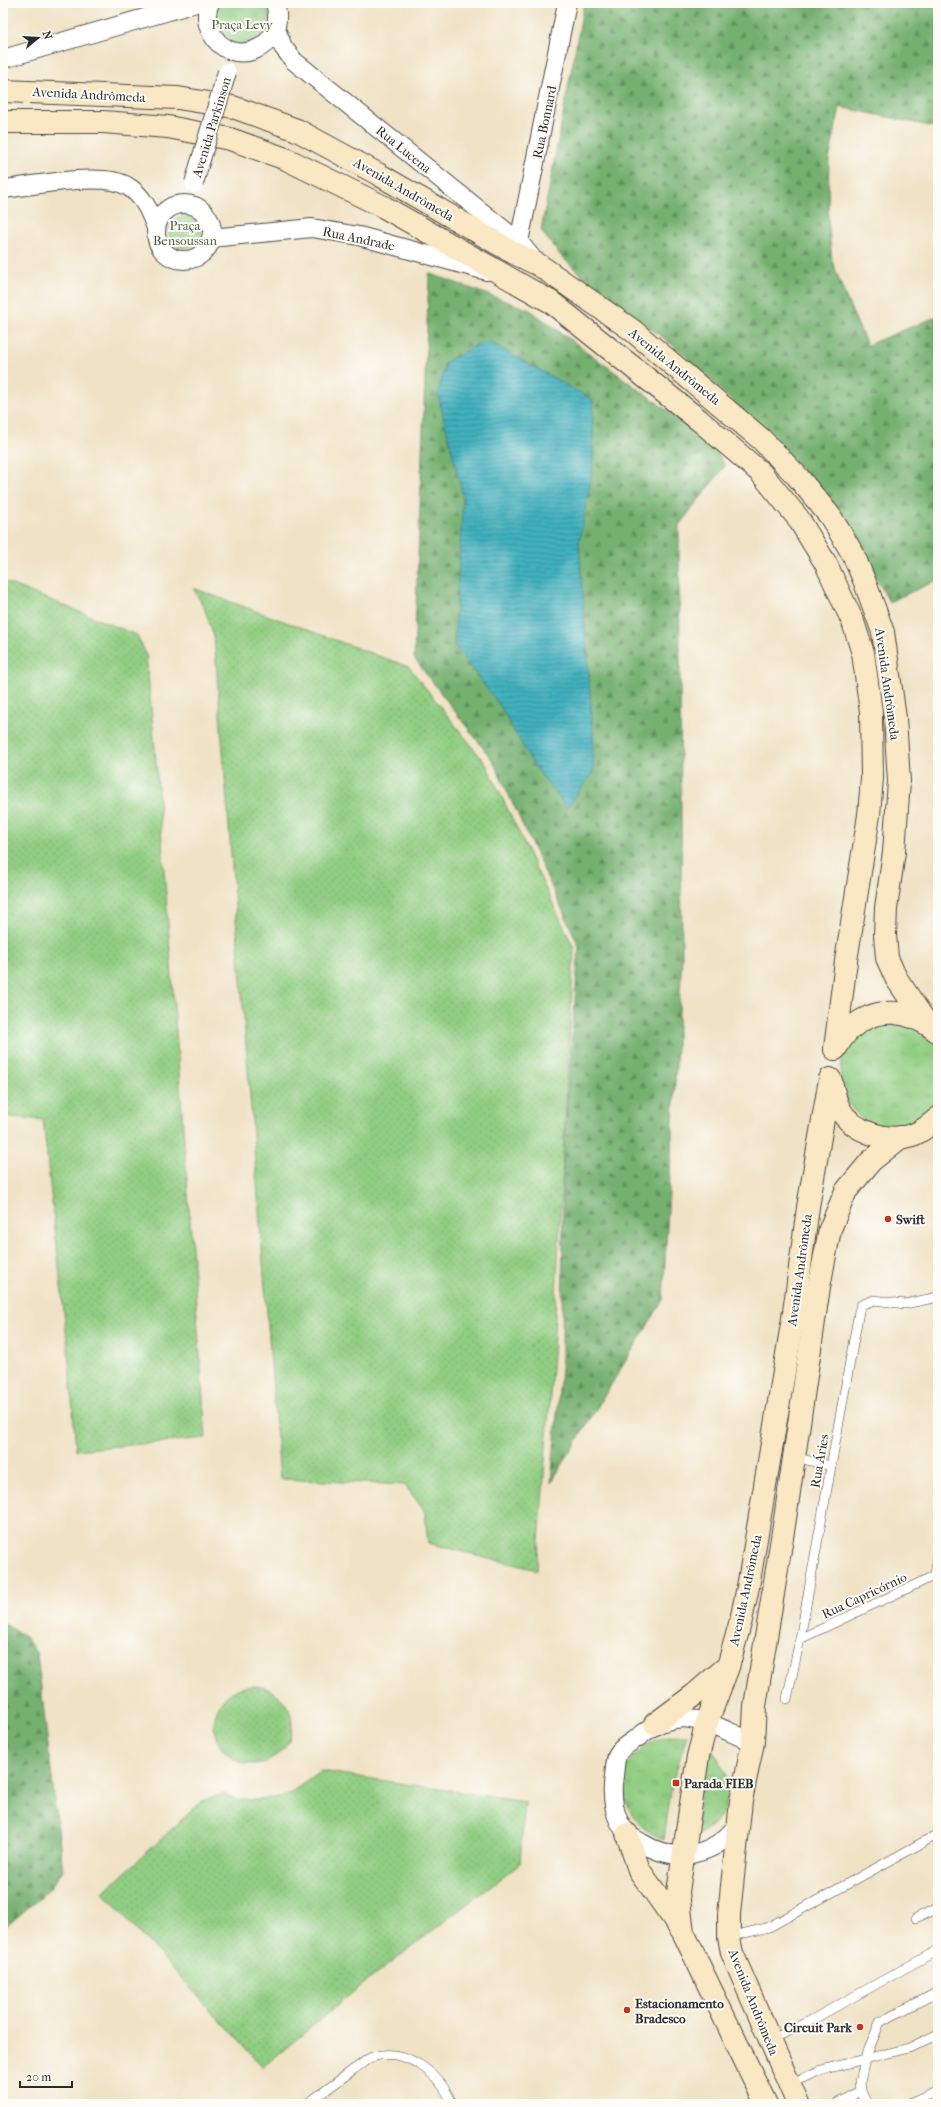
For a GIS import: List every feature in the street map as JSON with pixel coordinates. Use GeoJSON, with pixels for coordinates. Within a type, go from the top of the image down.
{"type":"FeatureCollection","features":[{"type":"Feature","properties":{"kind":"main road","name":"Avenida Andrômeda"},"geometry":{"type":"LineString","coordinates":[[3,91],[178,98],[233,107],[297,130],[539,265],[632,330],[761,438],[797,476],[830,516],[852,554],[864,580],[883,632],[895,718],[899,781],[894,852],[886,908],[885,935],[887,958],[896,978],[931,1026]]}},
{"type":"Feature","properties":{"kind":"main road","name":"Avenida Andrômeda"},"geometry":{"type":"LineString","coordinates":[[3,122],[102,122],[168,127],[230,139],[286,159],[384,207],[551,302],[699,420],[761,473],[802,524],[826,564],[853,622],[863,653],[870,712],[872,778],[869,815],[846,961],[835,1049],[808,1207],[794,1312],[748,1587],[741,1620],[728,1667],[707,1722],[698,1756],[678,1892],[683,1932],[766,2104]]}},
{"type":"Feature","properties":{"kind":"main road"},"geometry":{"type":"LineString","coordinates":[[835,1049],[847,1031],[864,1019],[884,1012],[905,1013],[931,1026]]}},
{"type":"Feature","properties":{"kind":"main road"},"geometry":{"type":"LineString","coordinates":[[830,1079],[839,1108],[850,1121],[871,1133],[883,1137],[901,1137],[915,1134],[928,1127],[938,1118]]}},
{"type":"Feature","properties":{"kind":"main road","name":"Avenida Andrômeda"},"geometry":{"type":"LineString","coordinates":[[798,2104],[734,1959],[729,1937],[729,1914],[738,1824],[753,1742],[755,1706],[819,1287],[830,1229],[846,1191],[871,1161],[901,1137]]}},
{"type":"Feature","properties":{"kind":"main road"},"geometry":{"type":"LineString","coordinates":[[655,1724],[728,1667]]}},
{"type":"Feature","properties":{"kind":"main road"},"geometry":{"type":"LineString","coordinates":[[627,1834],[640,1870],[683,1932]]}},
{"type":"Feature","properties":{"kind":"street"},"geometry":{"type":"LineString","coordinates":[[3,59],[196,3]]}},
{"type":"Feature","properties":{"kind":"street"},"geometry":{"type":"LineString","coordinates":[[210,3],[207,18],[209,28],[220,45],[229,50],[240,52],[252,51],[262,47],[271,39],[276,29],[278,12],[275,3]]}},
{"type":"Feature","properties":{"kind":"street","name":"Rua Bonnard"},"geometry":{"type":"LineString","coordinates":[[519,242],[567,3]]}},
{"type":"Feature","properties":{"kind":"street","name":"Rua Lucena"},"geometry":{"type":"LineString","coordinates":[[276,29],[283,47],[294,61],[519,242],[539,265]]}},
{"type":"Feature","properties":{"kind":"street","name":"Avenida Parkinson"},"geometry":{"type":"LineString","coordinates":[[185,203],[194,183],[227,72],[229,50]]}},
{"type":"Feature","properties":{"kind":"street"},"geometry":{"type":"LineString","coordinates":[[3,189],[85,179],[107,180],[127,185],[142,199],[156,228],[158,241],[162,250],[170,256],[179,260],[192,259],[203,253],[211,238],[211,225],[205,214],[199,208],[185,203],[173,206],[165,211],[159,219],[156,228]]}},
{"type":"Feature","properties":{"kind":"street","name":"Rua Andrade"},"geometry":{"type":"LineString","coordinates":[[211,238],[312,228],[359,236],[503,276]]}},
{"type":"Feature","properties":{"kind":"street"},"geometry":{"type":"LineString","coordinates":[[738,1824],[729,1837],[716,1846],[683,1855],[652,1850],[627,1834],[615,1809],[612,1790],[619,1752],[655,1724],[689,1718],[707,1722],[753,1742]]}},
{"type":"Feature","properties":{"kind":"lane","name":"Rua Áries"},"geometry":{"type":"LineString","coordinates":[[787,1699],[800,1639],[861,1305],[874,1300],[905,1304],[938,1297]]}},
{"type":"Feature","properties":{"kind":"lane"},"geometry":{"type":"LineString","coordinates":[[794,1457],[831,1466]]}},
{"type":"Feature","properties":{"kind":"lane"},"geometry":{"type":"LineString","coordinates":[[937,1574],[938,1555]]}},
{"type":"Feature","properties":{"kind":"lane","name":"Rua Capricórnio"},"geometry":{"type":"LineString","coordinates":[[800,1639],[937,1574]]}},
{"type":"Feature","properties":{"kind":"lane"},"geometry":{"type":"LineString","coordinates":[[729,1937],[769,1927],[938,1834]]}},
{"type":"Feature","properties":{"kind":"lane"},"geometry":{"type":"LineString","coordinates":[[916,1918],[938,1908]]}},
{"type":"Feature","properties":{"kind":"lane"},"geometry":{"type":"LineString","coordinates":[[769,2041],[808,2022],[938,1950]]}},
{"type":"Feature","properties":{"kind":"lane"},"geometry":{"type":"LineString","coordinates":[[868,2104],[861,2091],[860,2082],[865,2059],[880,2022],[938,1992]]}},
{"type":"Feature","properties":{"kind":"lane"},"geometry":{"type":"LineString","coordinates":[[789,2084],[821,2070],[909,2048],[938,2034]]}},
{"type":"Feature","properties":{"kind":"lane"},"geometry":{"type":"LineString","coordinates":[[307,2104],[371,2057],[390,2055],[406,2058],[429,2071],[449,2095],[452,2104]]}},
{"type":"Feature","properties":{"kind":"lane"},"geometry":{"type":"LineString","coordinates":[[907,2104],[938,2090]]}},
{"type":"Feature","properties":{"kind":"lane"},"geometry":{"type":"LineString","coordinates":[[836,2104],[861,2091]]}},
{"type":"Feature","properties":{"kind":"green space","name":"Praça Levy"},"geometry":{"type":"Polygon","coordinates":[[[219,3],[265,3],[268,13],[268,23],[264,31],[258,38],[250,43],[232,43],[223,37],[216,24],[215,18],[219,3]]]}},
{"type":"Feature","properties":{"kind":"green space"},"geometry":{"type":"Polygon","coordinates":[[[584,3],[938,3],[938,128],[840,107],[829,160],[828,216],[832,261],[867,345],[938,316],[938,580],[889,602],[859,546],[798,465],[678,349],[586,280],[557,252],[541,230],[584,3]]]}},
{"type":"Feature","properties":{"kind":"green space","name":"Praça Bensoussan"},"geometry":{"type":"Polygon","coordinates":[[[182,216],[188,216],[197,220],[201,232],[197,244],[188,248],[182,248],[173,244],[169,235],[169,229],[173,220],[182,216]]]}},
{"type":"Feature","properties":{"kind":"green space"},"geometry":{"type":"Polygon","coordinates":[[[429,273],[530,310],[712,443],[725,466],[679,525],[682,957],[663,1300],[551,1483],[562,1356],[563,1155],[579,946],[493,761],[414,658],[429,273]]]}},
{"type":"Feature","properties":{"kind":"green space"},"geometry":{"type":"Polygon","coordinates":[[[3,581],[137,635],[146,654],[156,760],[206,1438],[76,1450],[68,1350],[43,1120],[3,1116],[3,581]]]}},
{"type":"Feature","properties":{"kind":"green space"},"geometry":{"type":"Polygon","coordinates":[[[193,588],[409,667],[486,764],[574,948],[553,1355],[537,1570],[428,1543],[425,1512],[405,1485],[280,1479],[214,637],[204,607],[193,588]]]}},
{"type":"Feature","properties":{"kind":"green space"},"geometry":{"type":"Polygon","coordinates":[[[890,1021],[909,1023],[938,1043],[938,1107],[929,1116],[911,1125],[899,1128],[874,1126],[861,1118],[852,1108],[845,1096],[842,1084],[841,1071],[843,1058],[848,1046],[857,1035],[865,1029],[890,1021]]]}},
{"type":"Feature","properties":{"kind":"green space"},"geometry":{"type":"Polygon","coordinates":[[[3,1623],[25,1636],[37,1654],[63,1870],[50,1889],[3,1929],[3,1623]]]}},
{"type":"Feature","properties":{"kind":"green space"},"geometry":{"type":"Polygon","coordinates":[[[253,1686],[268,1689],[275,1693],[285,1703],[289,1710],[292,1725],[289,1740],[285,1747],[275,1757],[268,1761],[253,1764],[238,1761],[231,1757],[221,1747],[217,1740],[214,1725],[217,1710],[221,1703],[231,1693],[238,1689],[253,1686]]]}},
{"type":"Feature","properties":{"kind":"green space"},"geometry":{"type":"Polygon","coordinates":[[[669,1736],[687,1736],[672,1784],[664,1839],[651,1833],[640,1825],[632,1814],[626,1801],[623,1788],[624,1775],[629,1762],[646,1746],[661,1738],[669,1736]]]}},
{"type":"Feature","properties":{"kind":"green space"},"geometry":{"type":"Polygon","coordinates":[[[710,1748],[719,1760],[725,1773],[728,1785],[727,1798],[724,1810],[717,1821],[707,1830],[693,1838],[710,1748]]]}},
{"type":"Feature","properties":{"kind":"green space"},"geometry":{"type":"Polygon","coordinates":[[[321,1771],[525,1802],[520,1863],[357,1989],[263,2067],[103,1893],[202,1801],[224,1794],[238,1799],[257,1800],[286,1796],[321,1771]]]}},
{"type":"Feature","properties":{"kind":"water"},"geometry":{"type":"Polygon","coordinates":[[[491,343],[593,400],[593,467],[579,543],[593,734],[593,772],[567,808],[533,764],[500,706],[454,645],[463,496],[438,395],[446,362],[478,344],[491,343]]]}},
{"type":"Feature","properties":{"kind":"place","name":"Swift"},"geometry":{"type":"Point","coordinates":[888,1219]}},
{"type":"Feature","properties":{"kind":"place","name":"Parada FIEB"},"geometry":{"type":"Point","coordinates":[676,1783]}},
{"type":"Feature","properties":{"kind":"place","name":"Estacionamento Bradesco"},"geometry":{"type":"Point","coordinates":[627,2010]}},
{"type":"Feature","properties":{"kind":"place","name":"Circuit Park"},"geometry":{"type":"Point","coordinates":[860,2027]}}]}
